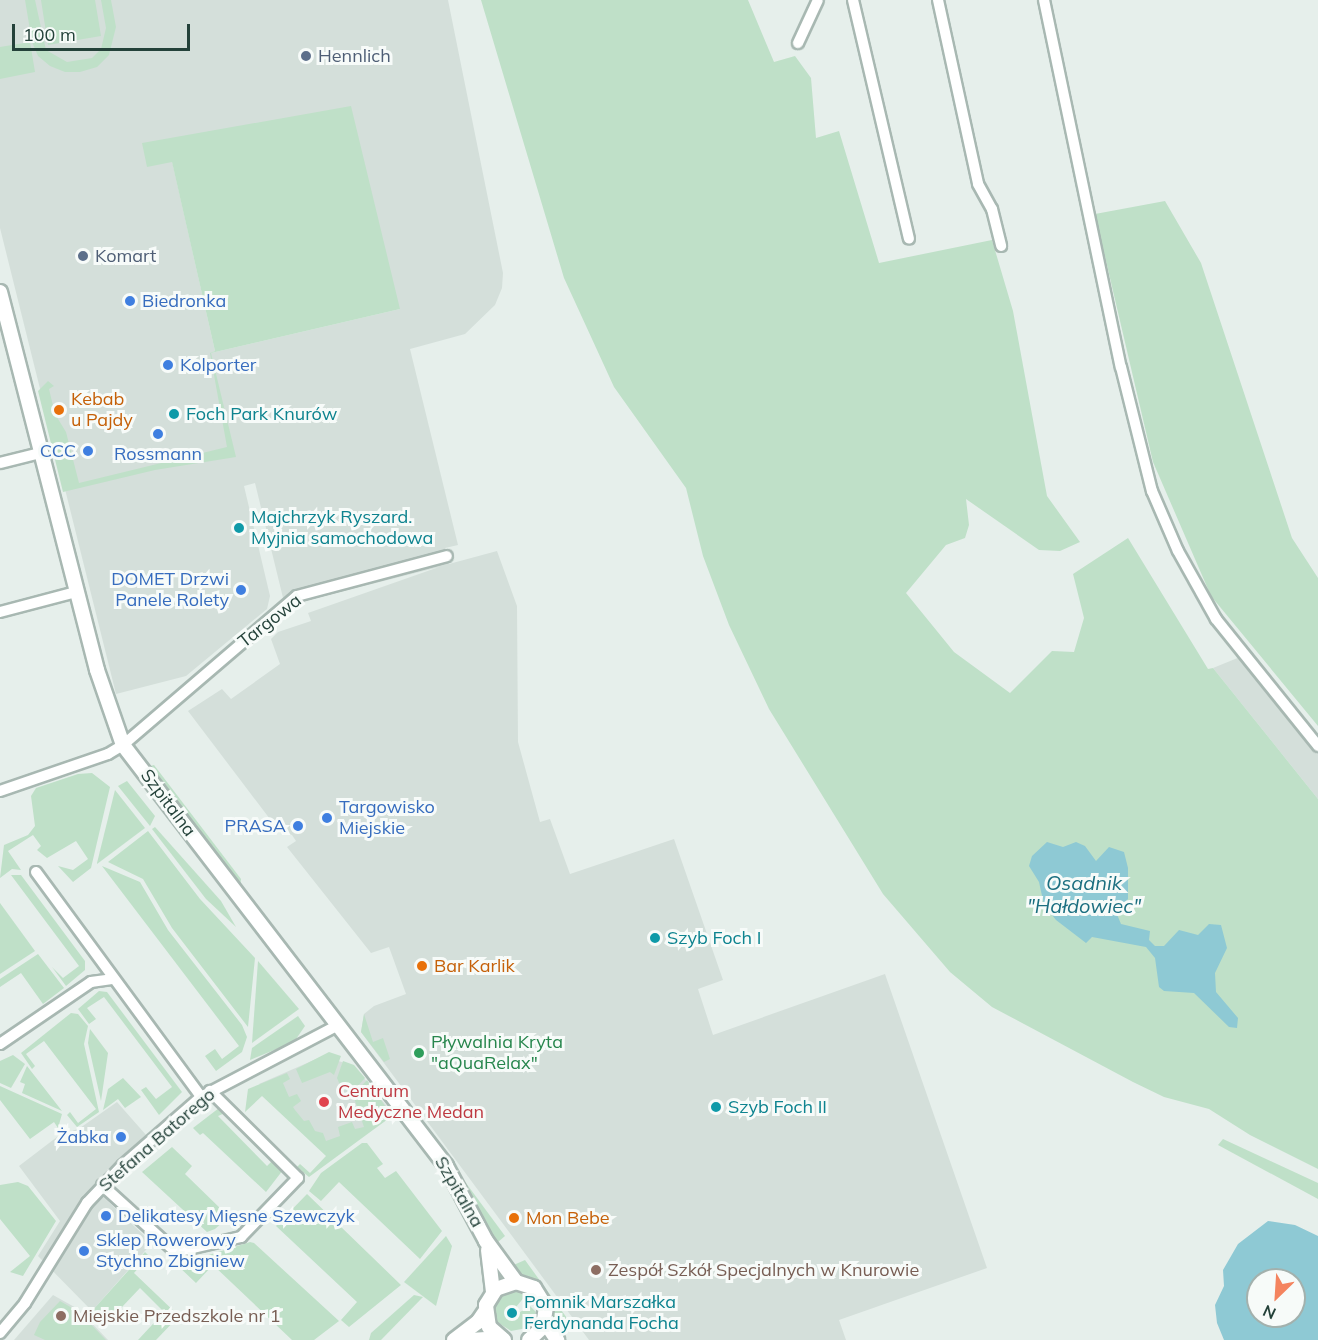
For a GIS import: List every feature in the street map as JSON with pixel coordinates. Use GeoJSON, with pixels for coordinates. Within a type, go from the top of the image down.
{"type":"FeatureCollection","features":[{"type":"Feature","properties":{"kind":"street"},"geometry":{"type":"LineString","coordinates":[[798,43],[818,0]]}},
{"type":"Feature","properties":{"kind":"street"},"geometry":{"type":"LineString","coordinates":[[853,0],[909,239]]}},
{"type":"Feature","properties":{"kind":"street"},"geometry":{"type":"LineString","coordinates":[[938,0],[978,184],[992,209],[1001,246]]}},
{"type":"Feature","properties":{"kind":"street"},"geometry":{"type":"LineString","coordinates":[[1044,0],[1121,367],[1152,491],[1178,551],[1211,612],[1318,746]]}},
{"type":"Feature","properties":{"kind":"street","name":"Szpitalna"},"geometry":{"type":"LineString","coordinates":[[0,292],[2,311],[96,670],[123,745],[446,1166],[486,1241],[516,1282]]}},
{"type":"Feature","properties":{"kind":"street"},"geometry":{"type":"LineString","coordinates":[[0,463],[40,453]]}},
{"type":"Feature","properties":{"kind":"street","name":"Targowa"},"geometry":{"type":"LineString","coordinates":[[0,790],[108,754],[123,745],[297,596],[447,556]]}},
{"type":"Feature","properties":{"kind":"street"},"geometry":{"type":"LineString","coordinates":[[0,612],[76,592]]}},
{"type":"Feature","properties":{"kind":"street"},"geometry":{"type":"LineString","coordinates":[[36,872],[112,979],[205,1094],[298,1178],[241,1237],[189,1252],[176,1252],[102,1185]]}},
{"type":"Feature","properties":{"kind":"street"},"geometry":{"type":"LineString","coordinates":[[0,1044],[91,982],[112,979]]}},
{"type":"Feature","properties":{"kind":"street","name":"Stefana Batorego"},"geometry":{"type":"LineString","coordinates":[[0,1334],[26,1303],[102,1185],[205,1094],[338,1025]]}},
{"type":"Feature","properties":{"kind":"street","name":"Szpitalna"},"geometry":{"type":"LineString","coordinates":[[486,1241],[493,1292]]}},
{"type":"Feature","properties":{"kind":"street"},"geometry":{"type":"LineString","coordinates":[[454,1340],[478,1322],[493,1292],[516,1282],[539,1292],[546,1307],[545,1322],[557,1340]]}},
{"type":"Feature","properties":{"kind":"street"},"geometry":{"type":"LineString","coordinates":[[486,1310],[489,1327],[502,1339]]}},
{"type":"Feature","properties":{"kind":"street"},"geometry":{"type":"LineString","coordinates":[[529,1340],[545,1322]]}},
{"type":"Feature","properties":{"kind":"street"},"geometry":{"type":"LineString","coordinates":[[471,1340],[502,1339]]}},
{"type":"Feature","properties":{"kind":"shaded area"},"geometry":{"type":"Polygon","coordinates":[[[0,0],[448,0],[503,273],[502,288],[495,305],[465,334],[410,349],[458,545],[445,548],[449,564],[497,551],[517,606],[518,742],[540,822],[550,819],[570,874],[674,839],[723,980],[698,989],[713,1035],[885,974],[987,1268],[839,1320],[846,1340],[589,1340],[361,1032],[364,1014],[374,1006],[406,994],[389,947],[371,953],[287,847],[296,841],[292,835],[279,831],[188,711],[222,689],[231,699],[280,664],[271,639],[278,632],[311,621],[308,613],[439,567],[285,606],[255,483],[244,486],[270,596],[267,609],[186,676],[116,694],[0,228],[0,0]],[[172,161],[215,351],[211,353],[400,309],[172,161]]]}},
{"type":"Feature","properties":{"kind":"shaded area"},"geometry":{"type":"Polygon","coordinates":[[[1240,657],[1318,753],[1318,799],[1213,668],[1240,657]]]}},
{"type":"Feature","properties":{"kind":"shaded area"},"geometry":{"type":"Polygon","coordinates":[[[323,1056],[354,1066],[394,1115],[335,1155],[259,1084],[323,1056]]]}},
{"type":"Feature","properties":{"kind":"shaded area"},"geometry":{"type":"Polygon","coordinates":[[[117,1102],[154,1144],[99,1193],[152,1243],[92,1311],[38,1256],[60,1221],[19,1166],[57,1137],[80,1128],[117,1102]]]}},
{"type":"Feature","properties":{"kind":"shaded area","name":"Miejskie Przedszkole nr 1"},"geometry":{"type":"Polygon","coordinates":[[[53,1295],[78,1309],[108,1340],[14,1340],[53,1295]]]}},
{"type":"Feature","properties":{"kind":"green space"},"geometry":{"type":"Polygon","coordinates":[[[25,0],[35,0],[46,50],[67,62],[92,58],[101,49],[106,28],[101,0],[111,0],[116,27],[109,55],[97,67],[80,72],[65,72],[50,66],[38,56],[32,42],[25,0]]]}},
{"type":"Feature","properties":{"kind":"green space"},"geometry":{"type":"Polygon","coordinates":[[[41,0],[95,0],[101,36],[48,45],[41,0]]]}},
{"type":"Feature","properties":{"kind":"green space"},"geometry":{"type":"Polygon","coordinates":[[[481,0],[748,0],[774,62],[795,56],[811,78],[816,138],[839,131],[879,263],[992,240],[1013,311],[1047,496],[1080,542],[1060,551],[1039,550],[966,499],[969,525],[965,538],[946,545],[906,593],[954,652],[1010,693],[1052,651],[1074,652],[1084,618],[1073,574],[1128,538],[1208,669],[1213,668],[1318,799],[1318,1169],[1250,1135],[1209,1109],[1164,1097],[992,1007],[950,972],[883,894],[769,709],[729,625],[703,556],[686,488],[614,387],[564,278],[481,0]]]}},
{"type":"Feature","properties":{"kind":"green space"},"geometry":{"type":"Polygon","coordinates":[[[30,42],[35,72],[0,79],[0,47],[30,42]]]}},
{"type":"Feature","properties":{"kind":"green space"},"geometry":{"type":"Polygon","coordinates":[[[351,106],[400,309],[211,353],[236,457],[155,470],[63,492],[38,391],[48,381],[54,386],[49,389],[55,414],[66,432],[79,483],[227,447],[210,353],[215,351],[172,162],[147,167],[142,143],[351,106]]]}},
{"type":"Feature","properties":{"kind":"green space"},"geometry":{"type":"Polygon","coordinates":[[[1165,201],[1201,263],[1292,538],[1318,578],[1318,726],[1211,596],[1153,462],[1095,214],[1165,201]]]}},
{"type":"Feature","properties":{"kind":"green space"},"geometry":{"type":"Polygon","coordinates":[[[154,765],[241,879],[240,888],[147,767],[154,765]]]}},
{"type":"Feature","properties":{"kind":"green space"},"geometry":{"type":"Polygon","coordinates":[[[92,773],[110,787],[91,868],[73,882],[58,866],[73,870],[88,859],[76,841],[47,858],[37,850],[41,846],[33,835],[8,851],[21,870],[12,869],[0,878],[4,845],[28,835],[35,826],[31,796],[36,788],[78,774],[92,773]]]}},
{"type":"Feature","properties":{"kind":"green space"},"geometry":{"type":"Polygon","coordinates":[[[127,781],[155,816],[150,826],[118,786],[127,781]]]}},
{"type":"Feature","properties":{"kind":"green space"},"geometry":{"type":"Polygon","coordinates":[[[115,790],[145,828],[97,864],[97,863],[115,790]]]}},
{"type":"Feature","properties":{"kind":"green space"},"geometry":{"type":"Polygon","coordinates":[[[155,827],[221,901],[236,927],[206,899],[152,829],[155,827]]]}},
{"type":"Feature","properties":{"kind":"green space"},"geometry":{"type":"Polygon","coordinates":[[[148,831],[200,899],[255,958],[248,1027],[172,928],[143,879],[108,862],[148,831]]]}},
{"type":"Feature","properties":{"kind":"green space"},"geometry":{"type":"Polygon","coordinates":[[[102,866],[140,882],[168,930],[242,1025],[247,1037],[242,1052],[216,1071],[205,1056],[215,1049],[222,1059],[239,1046],[102,866]]]}},
{"type":"Feature","properties":{"kind":"green space"},"geometry":{"type":"Polygon","coordinates":[[[11,875],[21,875],[85,961],[85,970],[66,986],[52,967],[63,978],[79,966],[11,875]]]}},
{"type":"Feature","properties":{"kind":"green space"},"geometry":{"type":"Polygon","coordinates":[[[0,903],[35,951],[0,974],[0,903]]]}},
{"type":"Feature","properties":{"kind":"green space"},"geometry":{"type":"Polygon","coordinates":[[[38,954],[64,988],[43,1004],[21,973],[0,987],[0,979],[38,954]]]}},
{"type":"Feature","properties":{"kind":"green space"},"geometry":{"type":"Polygon","coordinates":[[[258,961],[299,1009],[252,1043],[258,961]]]}},
{"type":"Feature","properties":{"kind":"green space"},"geometry":{"type":"Polygon","coordinates":[[[99,991],[107,992],[182,1092],[159,1115],[141,1090],[146,1087],[156,1099],[172,1087],[104,997],[87,1008],[96,1019],[89,1024],[78,1009],[99,991]]]}},
{"type":"Feature","properties":{"kind":"green space"},"geometry":{"type":"Polygon","coordinates":[[[71,1013],[78,1014],[88,1026],[84,1044],[99,1112],[77,1127],[67,1115],[70,1112],[78,1123],[96,1109],[44,1041],[26,1054],[35,1066],[32,1069],[21,1053],[71,1013]]]}},
{"type":"Feature","properties":{"kind":"green space"},"geometry":{"type":"Polygon","coordinates":[[[364,1014],[373,1042],[383,1038],[390,1059],[384,1062],[361,1032],[364,1014]]]}},
{"type":"Feature","properties":{"kind":"green space"},"geometry":{"type":"Polygon","coordinates":[[[298,1016],[305,1026],[294,1042],[250,1060],[252,1048],[298,1016]]]}},
{"type":"Feature","properties":{"kind":"green space"},"geometry":{"type":"Polygon","coordinates":[[[90,1029],[108,1053],[101,1101],[88,1043],[90,1029]]]}},
{"type":"Feature","properties":{"kind":"green space"},"geometry":{"type":"Polygon","coordinates":[[[329,1052],[341,1056],[334,1075],[330,1072],[302,1083],[296,1069],[329,1052]]]}},
{"type":"Feature","properties":{"kind":"green space"},"geometry":{"type":"Polygon","coordinates":[[[13,1055],[25,1064],[11,1088],[0,1083],[0,1061],[13,1055]]]}},
{"type":"Feature","properties":{"kind":"green space"},"geometry":{"type":"Polygon","coordinates":[[[343,1061],[354,1065],[365,1078],[351,1093],[348,1088],[342,1090],[337,1078],[343,1061]]]}},
{"type":"Feature","properties":{"kind":"green space"},"geometry":{"type":"Polygon","coordinates":[[[27,1066],[62,1111],[22,1093],[25,1084],[20,1082],[27,1066]]]}},
{"type":"Feature","properties":{"kind":"green space"},"geometry":{"type":"Polygon","coordinates":[[[287,1073],[290,1079],[283,1083],[289,1097],[297,1094],[301,1101],[293,1107],[304,1121],[309,1120],[315,1131],[323,1133],[326,1141],[340,1136],[338,1127],[352,1122],[355,1129],[364,1127],[353,1095],[367,1080],[392,1116],[309,1177],[297,1167],[300,1164],[310,1173],[326,1156],[262,1096],[245,1112],[248,1089],[287,1073]]]}},
{"type":"Feature","properties":{"kind":"green space"},"geometry":{"type":"Polygon","coordinates":[[[123,1078],[141,1097],[125,1108],[118,1099],[103,1110],[108,1089],[123,1078]]]}},
{"type":"Feature","properties":{"kind":"green space"},"geometry":{"type":"Polygon","coordinates":[[[0,1086],[62,1114],[58,1128],[54,1122],[30,1139],[0,1100],[0,1086]]]}},
{"type":"Feature","properties":{"kind":"green space"},"geometry":{"type":"Polygon","coordinates":[[[219,1108],[225,1113],[218,1116],[267,1166],[273,1160],[283,1170],[266,1192],[203,1133],[200,1135],[193,1128],[219,1108]]]}},
{"type":"Feature","properties":{"kind":"green space"},"geometry":{"type":"Polygon","coordinates":[[[1223,1139],[1318,1183],[1318,1199],[1218,1145],[1223,1139]]]}},
{"type":"Feature","properties":{"kind":"green space"},"geometry":{"type":"Polygon","coordinates":[[[362,1143],[367,1143],[383,1164],[377,1168],[385,1178],[396,1171],[442,1231],[420,1259],[339,1182],[321,1201],[309,1191],[321,1173],[362,1143]]]}},
{"type":"Feature","properties":{"kind":"green space"},"geometry":{"type":"Polygon","coordinates":[[[172,1147],[192,1166],[185,1174],[223,1211],[219,1216],[224,1221],[215,1229],[207,1232],[142,1172],[172,1147]]]}},
{"type":"Feature","properties":{"kind":"green space"},"geometry":{"type":"Polygon","coordinates":[[[463,1179],[505,1236],[498,1242],[495,1242],[463,1179]]]}},
{"type":"Feature","properties":{"kind":"green space"},"geometry":{"type":"Polygon","coordinates":[[[18,1182],[28,1186],[56,1221],[23,1276],[10,1272],[30,1256],[0,1219],[0,1185],[18,1182]]]}},
{"type":"Feature","properties":{"kind":"green space"},"geometry":{"type":"Polygon","coordinates":[[[307,1194],[401,1285],[349,1327],[341,1320],[357,1302],[276,1226],[307,1194]]]}},
{"type":"Feature","properties":{"kind":"green space"},"geometry":{"type":"Polygon","coordinates":[[[446,1236],[452,1246],[436,1306],[404,1282],[446,1236]]]}},
{"type":"Feature","properties":{"kind":"green space"},"geometry":{"type":"Polygon","coordinates":[[[250,1242],[254,1243],[339,1321],[314,1340],[292,1340],[213,1265],[196,1283],[177,1265],[250,1242]]]}},
{"type":"Feature","properties":{"kind":"green space"},"geometry":{"type":"Polygon","coordinates":[[[145,1252],[149,1256],[134,1273],[179,1316],[156,1340],[138,1340],[164,1312],[140,1288],[105,1325],[92,1311],[145,1252]]]}},
{"type":"Feature","properties":{"kind":"green space"},"geometry":{"type":"Polygon","coordinates":[[[525,1260],[572,1325],[558,1334],[545,1290],[509,1267],[525,1260]]]}},
{"type":"Feature","properties":{"kind":"green space"},"geometry":{"type":"Polygon","coordinates":[[[517,1290],[526,1295],[516,1307],[520,1312],[530,1306],[536,1312],[527,1328],[511,1331],[497,1322],[495,1305],[503,1294],[517,1290]]]}},
{"type":"Feature","properties":{"kind":"green space"},"geometry":{"type":"Polygon","coordinates":[[[414,1295],[423,1297],[381,1340],[369,1340],[371,1333],[414,1295]]]}},
{"type":"Feature","properties":{"kind":"green space","name":"Miejskie Przedszkole nr 1"},"geometry":{"type":"Polygon","coordinates":[[[60,1301],[79,1312],[106,1340],[45,1340],[34,1335],[40,1322],[60,1301]]]}},
{"type":"Feature","properties":{"kind":"water","name":"Osadnik \"Hałdowiec\""},"geometry":{"type":"Polygon","coordinates":[[[1047,842],[1063,847],[1076,842],[1085,846],[1096,861],[1109,847],[1124,852],[1128,868],[1128,899],[1116,912],[1121,924],[1150,931],[1149,940],[1155,946],[1164,946],[1179,930],[1198,935],[1209,924],[1221,925],[1227,948],[1215,973],[1216,992],[1238,1018],[1237,1028],[1229,1027],[1194,993],[1164,991],[1159,987],[1155,958],[1146,947],[1092,937],[1086,943],[1056,920],[1044,905],[1039,882],[1029,866],[1032,856],[1047,842]]]}},
{"type":"Feature","properties":{"kind":"water"},"geometry":{"type":"Polygon","coordinates":[[[1268,1221],[1295,1225],[1318,1236],[1318,1340],[1224,1340],[1217,1323],[1215,1305],[1224,1286],[1223,1270],[1238,1244],[1268,1221]]]}},
{"type":"Feature","properties":{"kind":"place","name":"Hennlich"},"geometry":{"type":"Point","coordinates":[306,56]}},
{"type":"Feature","properties":{"kind":"place","name":"Komart"},"geometry":{"type":"Point","coordinates":[83,256]}},
{"type":"Feature","properties":{"kind":"place","name":"Biedronka"},"geometry":{"type":"Point","coordinates":[130,301]}},
{"type":"Feature","properties":{"kind":"place","name":"Kolporter"},"geometry":{"type":"Point","coordinates":[168,365]}},
{"type":"Feature","properties":{"kind":"place","name":"Kebab u Pajdy"},"geometry":{"type":"Point","coordinates":[59,410]}},
{"type":"Feature","properties":{"kind":"place","name":"Foch Park Knurów"},"geometry":{"type":"Point","coordinates":[174,414]}},
{"type":"Feature","properties":{"kind":"place","name":"Rossmann"},"geometry":{"type":"Point","coordinates":[158,434]}},
{"type":"Feature","properties":{"kind":"place","name":"CCC"},"geometry":{"type":"Point","coordinates":[88,451]}},
{"type":"Feature","properties":{"kind":"place","name":"Majchrzyk Ryszard. Myjnia samochodowa"},"geometry":{"type":"Point","coordinates":[239,528]}},
{"type":"Feature","properties":{"kind":"place","name":"DOMET Drzwi Panele Rolety"},"geometry":{"type":"Point","coordinates":[241,590]}},
{"type":"Feature","properties":{"kind":"place","name":"Targowisko Miejskie"},"geometry":{"type":"Point","coordinates":[327,818]}},
{"type":"Feature","properties":{"kind":"place","name":"PRASA"},"geometry":{"type":"Point","coordinates":[298,826]}},
{"type":"Feature","properties":{"kind":"place","name":"Szyb Foch I"},"geometry":{"type":"Point","coordinates":[655,938]}},
{"type":"Feature","properties":{"kind":"place","name":"Bar Karlik"},"geometry":{"type":"Point","coordinates":[422,966]}},
{"type":"Feature","properties":{"kind":"place","name":"Pływalnia Kryta \"aQuaRelax\""},"geometry":{"type":"Point","coordinates":[419,1053]}},
{"type":"Feature","properties":{"kind":"place","name":"Centrum Medyczne Medan"},"geometry":{"type":"Point","coordinates":[324,1102]}},
{"type":"Feature","properties":{"kind":"place","name":"Szyb Foch II"},"geometry":{"type":"Point","coordinates":[716,1107]}},
{"type":"Feature","properties":{"kind":"place","name":"Żabka"},"geometry":{"type":"Point","coordinates":[121,1137]}},
{"type":"Feature","properties":{"kind":"place","name":"Delikatesy Mięsne Szewczyk"},"geometry":{"type":"Point","coordinates":[106,1216]}},
{"type":"Feature","properties":{"kind":"place","name":"Mon Bebe"},"geometry":{"type":"Point","coordinates":[514,1218]}},
{"type":"Feature","properties":{"kind":"place","name":"Sklep Rowerowy Stychno Zbigniew"},"geometry":{"type":"Point","coordinates":[84,1251]}},
{"type":"Feature","properties":{"kind":"place","name":"Zespół Szkół Specjalnych w Knurowie"},"geometry":{"type":"Point","coordinates":[596,1270]}},
{"type":"Feature","properties":{"kind":"place","name":"Pomnik Marszałka Ferdynanda Focha"},"geometry":{"type":"Point","coordinates":[512,1313]}},
{"type":"Feature","properties":{"kind":"place","name":"Miejskie Przedszkole nr 1"},"geometry":{"type":"Point","coordinates":[61,1316]}}]}
